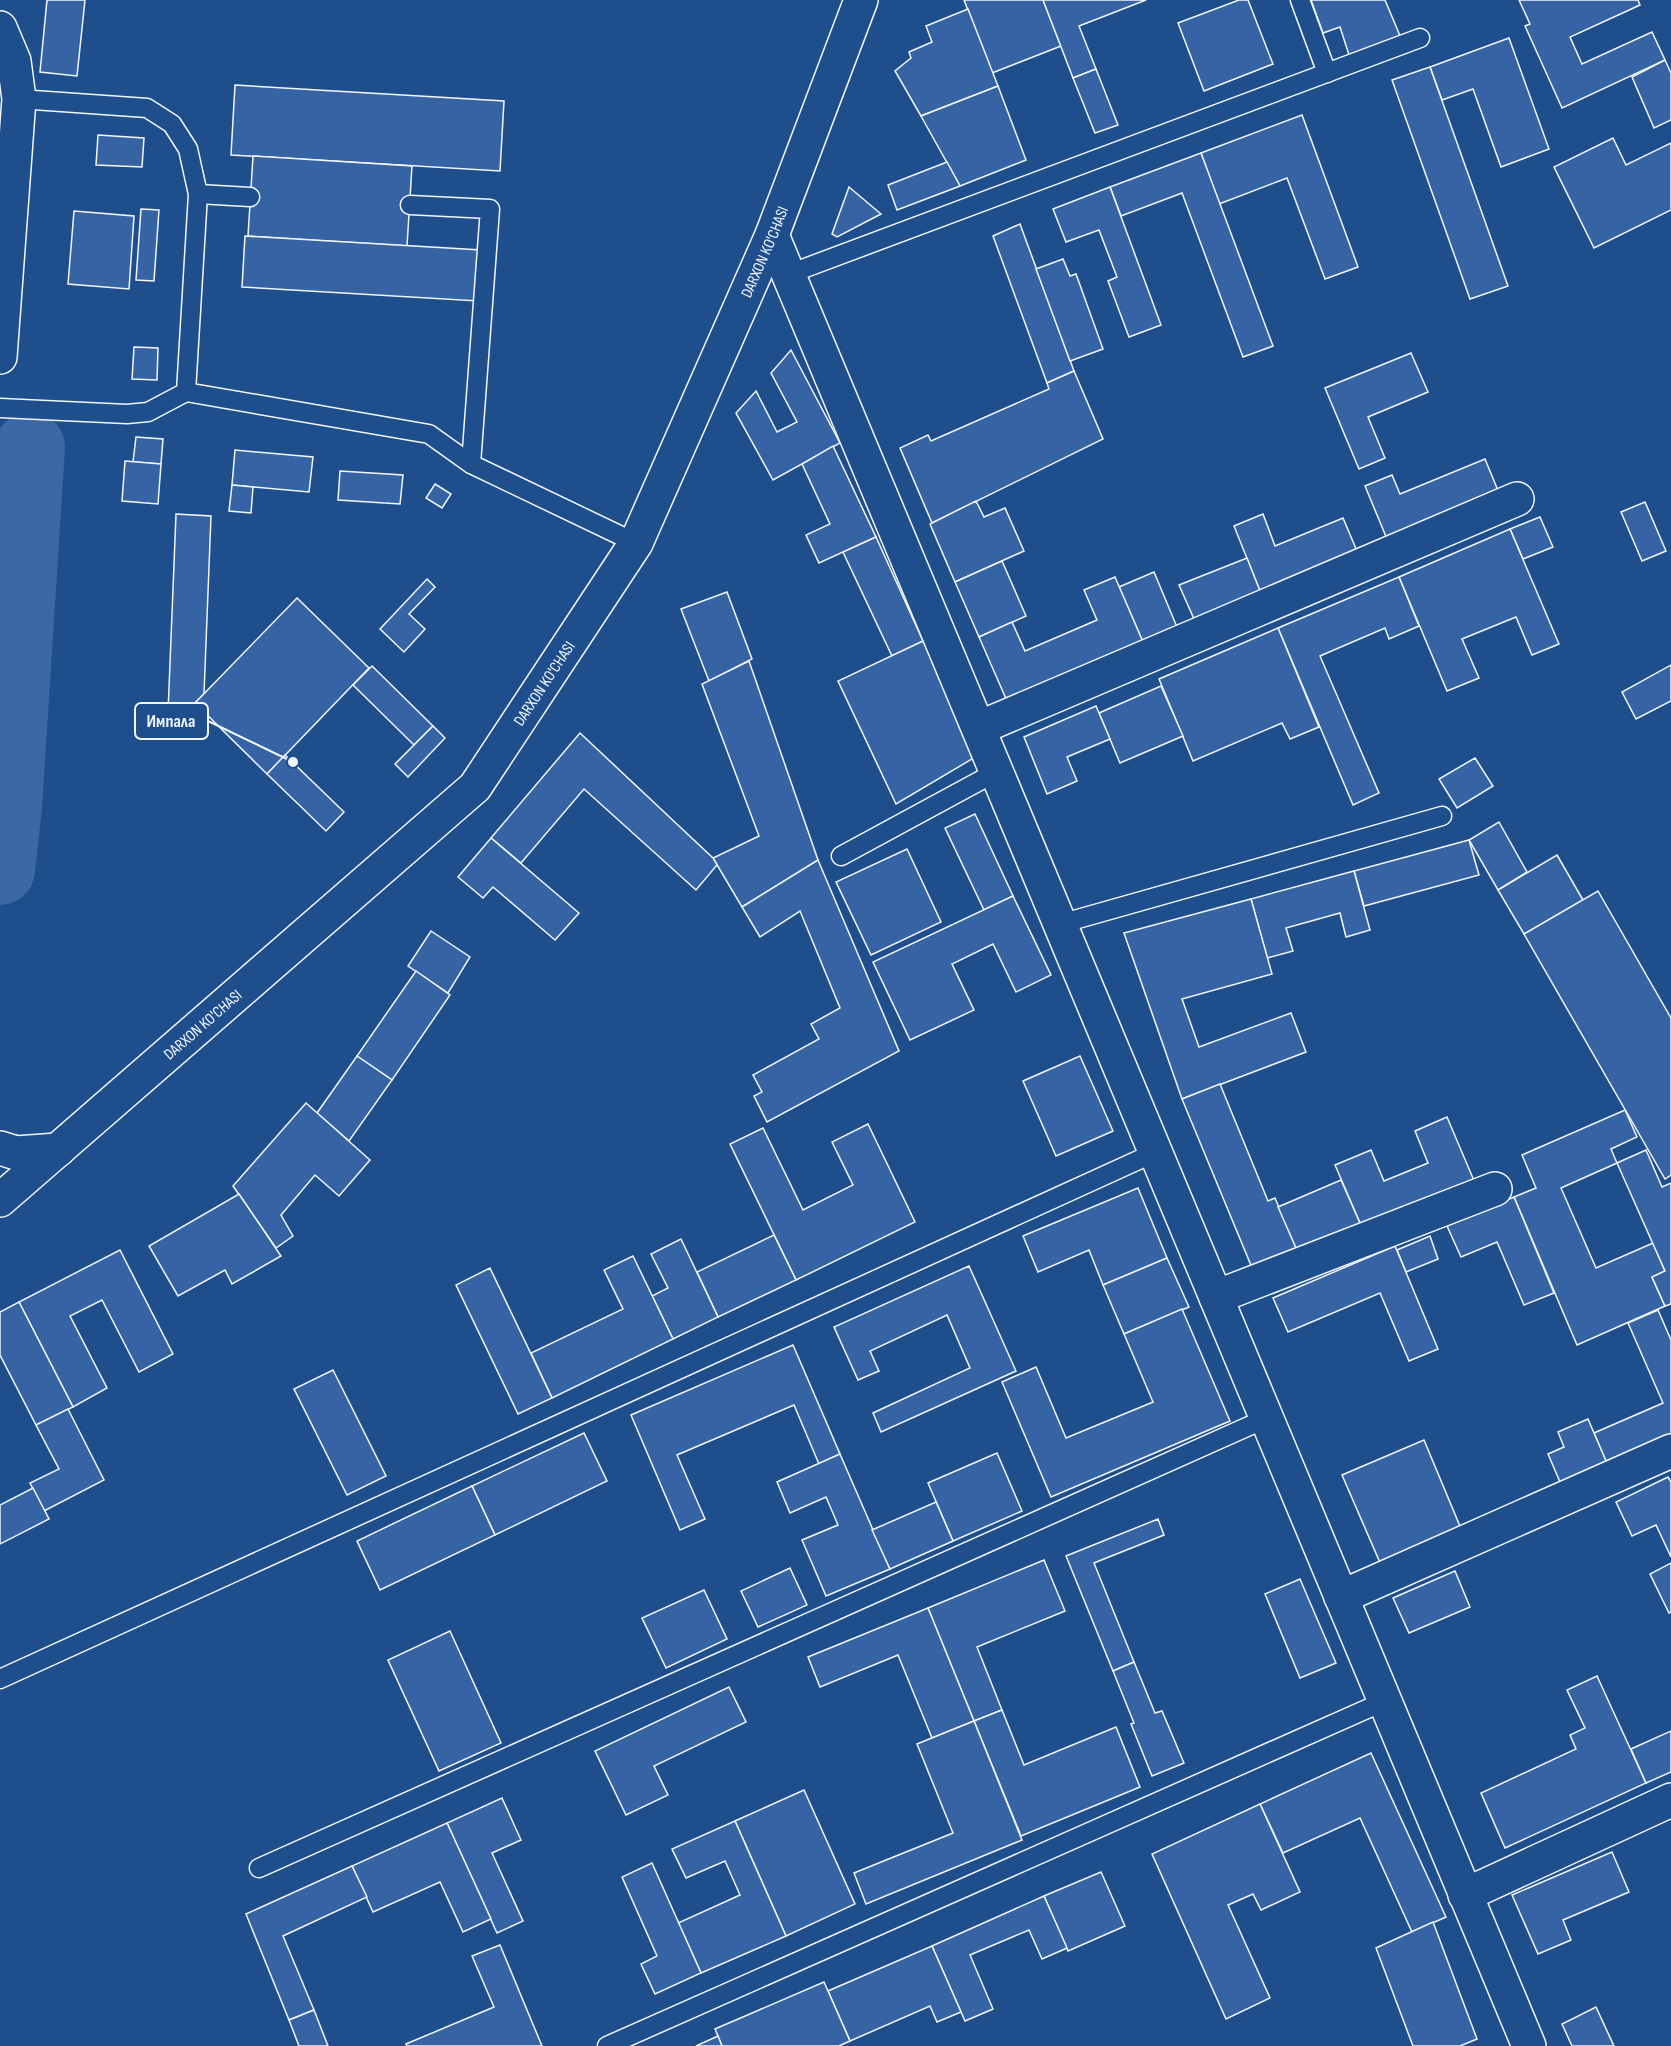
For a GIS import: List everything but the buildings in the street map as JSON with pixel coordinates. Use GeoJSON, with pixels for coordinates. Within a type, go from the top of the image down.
{"type":"FeatureCollection","features":[{"type":"Feature","properties":{"kind":"main road","name":"DARXON KO'CHASI"},"geometry":{"type":"LineString","coordinates":[[0,1200],[475,787],[636,543],[772,234],[861,0]]}},
{"type":"Feature","properties":{"kind":"main road"},"geometry":{"type":"LineString","coordinates":[[0,28],[14,61],[19,99],[0,357]]}},
{"type":"Feature","properties":{"kind":"main road"},"geometry":{"type":"LineString","coordinates":[[772,234],[1529,2046]]}},
{"type":"Feature","properties":{"kind":"main road"},"geometry":{"type":"LineString","coordinates":[[978,728],[1517,499]]}},
{"type":"Feature","properties":{"kind":"main road"},"geometry":{"type":"LineString","coordinates":[[0,1148],[16,1153],[58,1150]]}},
{"type":"Feature","properties":{"kind":"main road"},"geometry":{"type":"LineString","coordinates":[[1216,1297],[1495,1189]]}},
{"type":"Feature","properties":{"kind":"main road"},"geometry":{"type":"LineString","coordinates":[[1341,1597],[1671,1451]]}},
{"type":"Feature","properties":{"kind":"main road"},"geometry":{"type":"LineString","coordinates":[[1465,1894],[1671,1800]]}},
{"type":"Feature","properties":{"kind":"lane"},"geometry":{"type":"LineString","coordinates":[[1300,0],[1327,73]]}},
{"type":"Feature","properties":{"kind":"lane"},"geometry":{"type":"LineString","coordinates":[[789,274],[1420,38]]}},
{"type":"Feature","properties":{"kind":"lane"},"geometry":{"type":"LineString","coordinates":[[19,99],[147,108],[172,124],[188,149],[198,194],[186,392]]}},
{"type":"Feature","properties":{"kind":"lane"},"geometry":{"type":"LineString","coordinates":[[198,194],[250,197]]}},
{"type":"Feature","properties":{"kind":"lane"},"geometry":{"type":"LineString","coordinates":[[410,206],[490,209],[471,464]]}},
{"type":"Feature","properties":{"kind":"lane"},"geometry":{"type":"LineString","coordinates":[[0,408],[127,414],[148,412],[186,392],[429,434],[471,464],[636,543]]}},
{"type":"Feature","properties":{"kind":"lane"},"geometry":{"type":"LineString","coordinates":[[841,856],[996,772]]}},
{"type":"Feature","properties":{"kind":"lane"},"geometry":{"type":"LineString","coordinates":[[1060,924],[1442,816]]}},
{"type":"Feature","properties":{"kind":"lane"},"geometry":{"type":"LineString","coordinates":[[0,1679],[1156,1152]]}},
{"type":"Feature","properties":{"kind":"lane"},"geometry":{"type":"LineString","coordinates":[[259,1868],[1266,1418]]}},
{"type":"Feature","properties":{"kind":"lane"},"geometry":{"type":"LineString","coordinates":[[607,2046],[1385,1701]]}},
{"type":"Feature","properties":{"kind":"waterway"},"geometry":{"type":"LineString","coordinates":[[0,870],[7,807],[30,447]]}},
{"type":"Feature","properties":{"kind":"place","name":"Импала"},"geometry":{"type":"Point","coordinates":[293,762]}}]}
